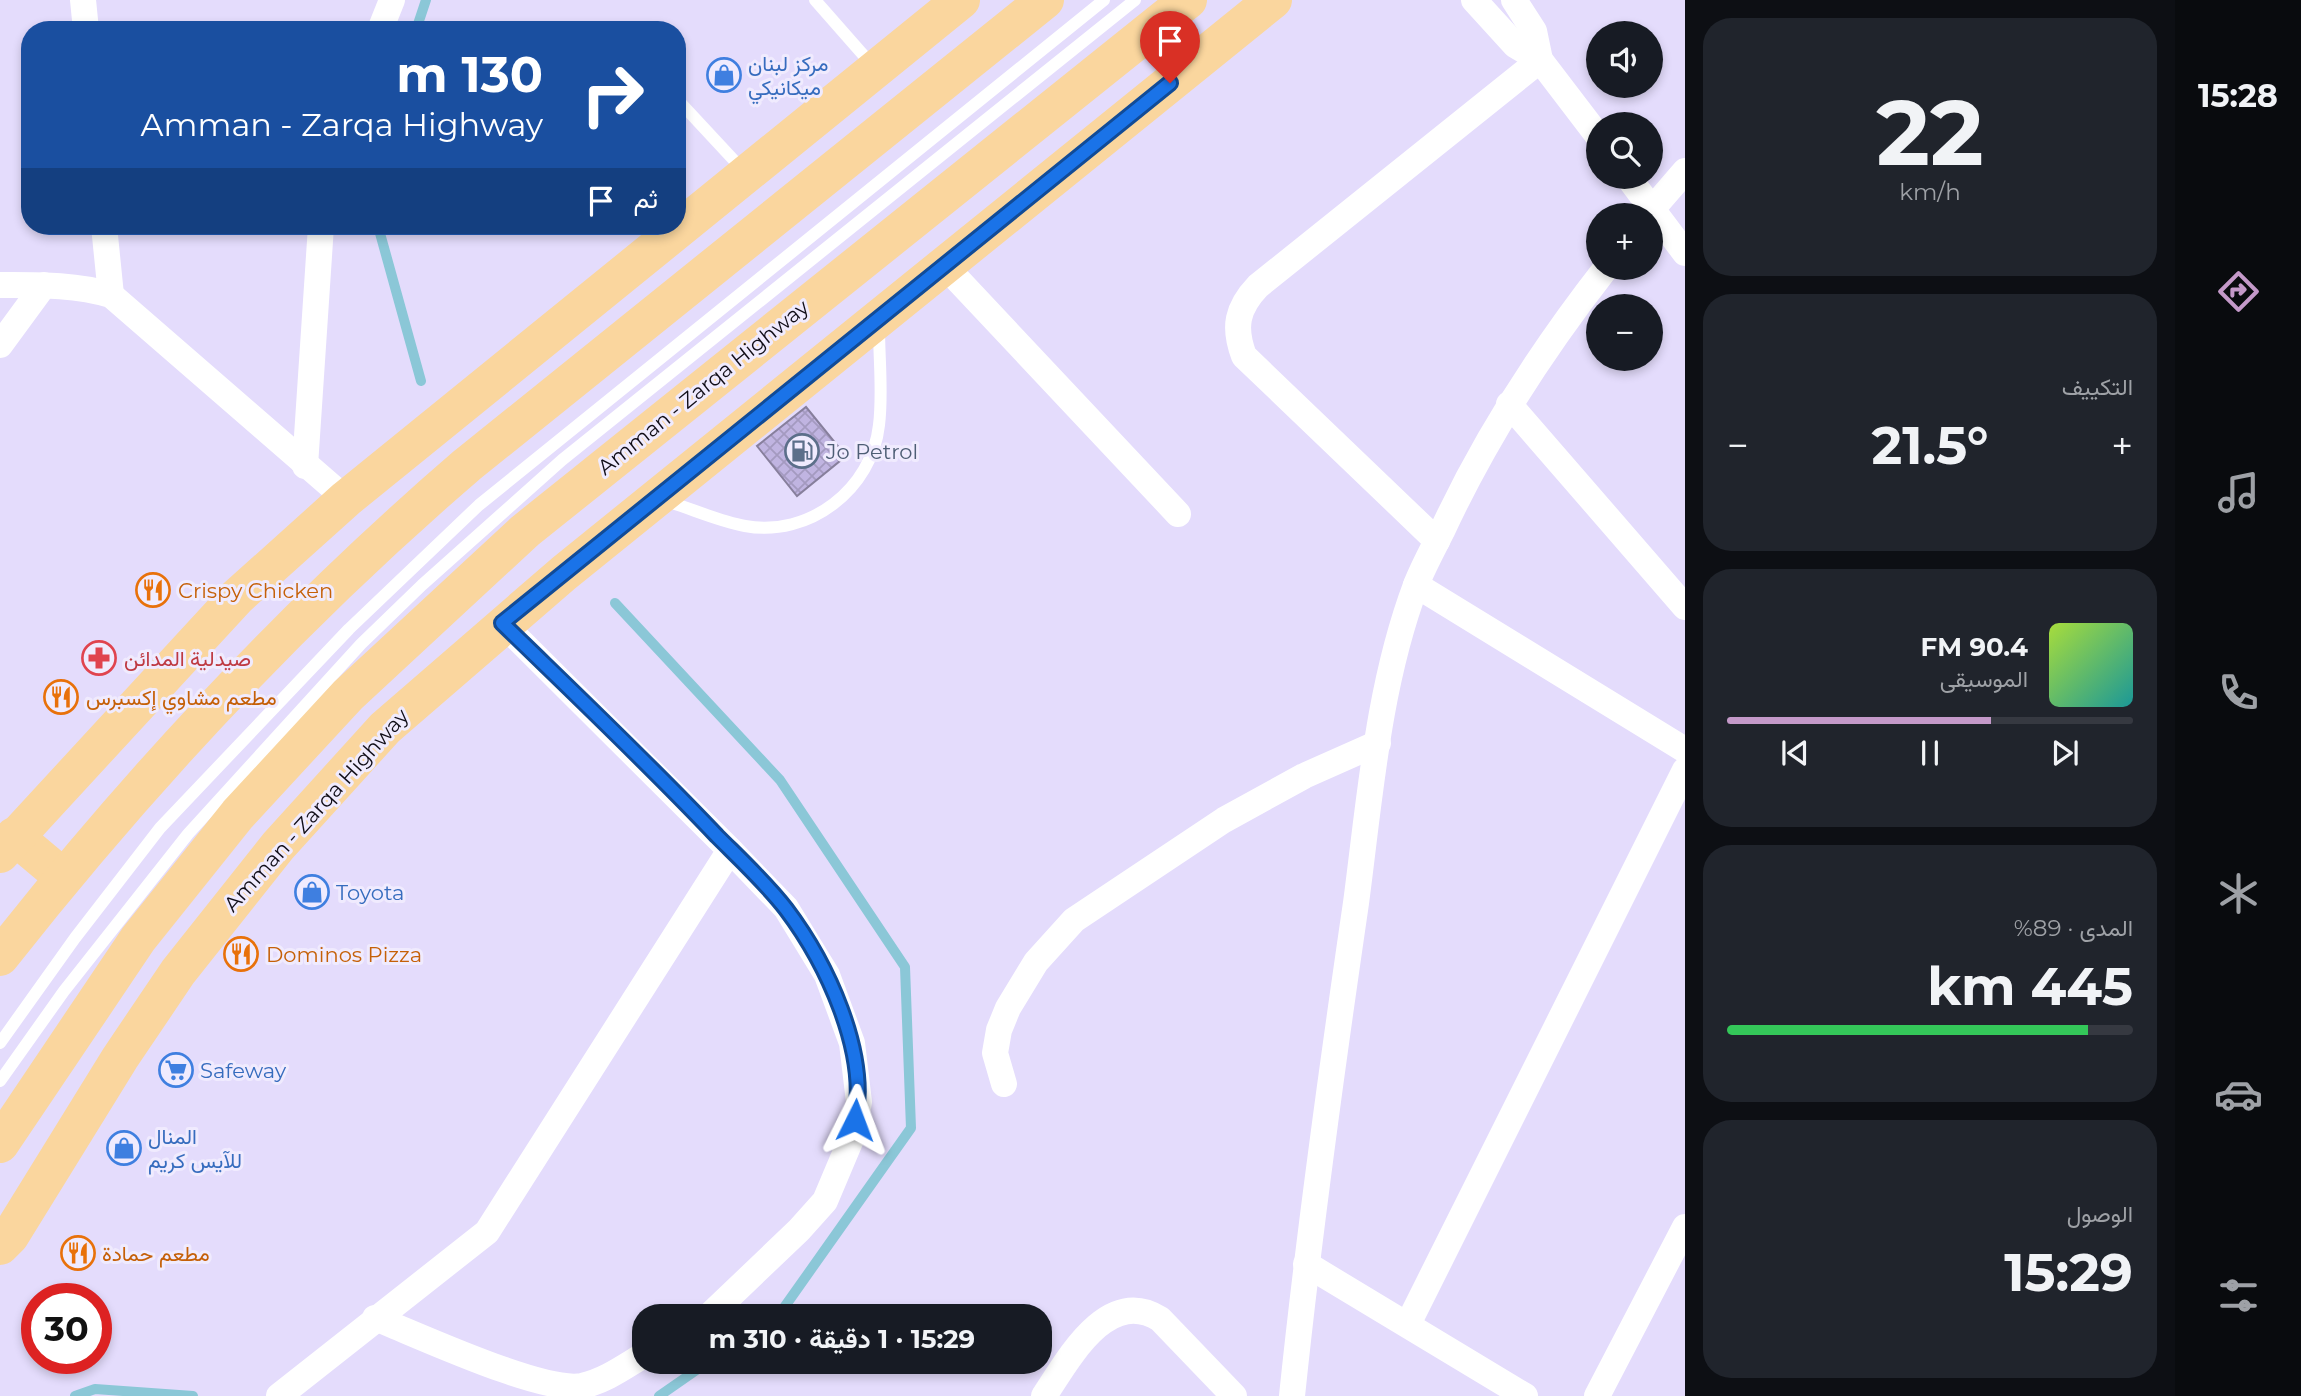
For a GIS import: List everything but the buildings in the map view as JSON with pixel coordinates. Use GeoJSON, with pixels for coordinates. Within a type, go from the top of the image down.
{"type":"FeatureCollection","features":[{"type":"Feature","properties":{"kind":"highway"},"geometry":{"type":"LineString","coordinates":[[686,222],[961,0]]}},
{"type":"Feature","properties":{"kind":"highway"},"geometry":{"type":"LineString","coordinates":[[0,957],[63,877],[166,756],[282,637],[389,533],[467,465],[1045,0]]}},
{"type":"Feature","properties":{"kind":"highway","name":"Amman - Zarqa Highway"},"geometry":{"type":"LineString","coordinates":[[0,1144],[138,939],[238,814],[348,695],[497,556],[1188,0]]}},
{"type":"Feature","properties":{"kind":"highway","name":"Amman - Zarqa Highway"},"geometry":{"type":"LineString","coordinates":[[0,1247],[178,972],[278,846],[384,728],[502,623],[1273,0]]}},
{"type":"Feature","properties":{"kind":"highway"},"geometry":{"type":"LineString","coordinates":[[63,877],[7,845],[237,597],[346,499],[670,235]]}},
{"type":"Feature","properties":{"kind":"highway"},"geometry":{"type":"LineString","coordinates":[[138,939],[178,972]]}},
{"type":"Feature","properties":{"kind":"street"},"geometry":{"type":"LineString","coordinates":[[83,0],[85,21]]}},
{"type":"Feature","properties":{"kind":"street"},"geometry":{"type":"LineString","coordinates":[[384,21],[392,0]]}},
{"type":"Feature","properties":{"kind":"street"},"geometry":{"type":"LineString","coordinates":[[1474,0],[1515,45],[1540,60],[1586,120]]}},
{"type":"Feature","properties":{"kind":"street"},"geometry":{"type":"LineString","coordinates":[[1514,0],[1534,32],[1540,60]]}},
{"type":"Feature","properties":{"kind":"street"},"geometry":{"type":"LineString","coordinates":[[1437,541],[1251,363],[1237,336],[1237,319],[1244,300],[1258,286],[1540,60]]}},
{"type":"Feature","properties":{"kind":"street"},"geometry":{"type":"LineString","coordinates":[[1658,203],[1685,171]]}},
{"type":"Feature","properties":{"kind":"street"},"geometry":{"type":"LineString","coordinates":[[1663,227],[1685,253]]}},
{"type":"Feature","properties":{"kind":"street"},"geometry":{"type":"LineString","coordinates":[[105,235],[111,295]]}},
{"type":"Feature","properties":{"kind":"street"},"geometry":{"type":"LineString","coordinates":[[305,466],[320,235]]}},
{"type":"Feature","properties":{"kind":"street"},"geometry":{"type":"LineString","coordinates":[[943,264],[1178,514]]}},
{"type":"Feature","properties":{"kind":"street"},"geometry":{"type":"LineString","coordinates":[[1292,1396],[1306,1264],[1378,743],[1395,657],[1416,585],[1509,404],[1548,343],[1597,280]]}},
{"type":"Feature","properties":{"kind":"street"},"geometry":{"type":"LineString","coordinates":[[0,285],[92,289],[111,295],[346,499]]}},
{"type":"Feature","properties":{"kind":"street"},"geometry":{"type":"LineString","coordinates":[[0,345],[44,285]]}},
{"type":"Feature","properties":{"kind":"street"},"geometry":{"type":"LineString","coordinates":[[1509,404],[1685,607]]}},
{"type":"Feature","properties":{"kind":"street"},"geometry":{"type":"LineString","coordinates":[[1416,585],[1685,750]]}},
{"type":"Feature","properties":{"kind":"street"},"geometry":{"type":"LineString","coordinates":[[502,623],[786,908],[827,975],[852,1043],[859,1102],[852,1137],[825,1201],[799,1230],[722,1304]]}},
{"type":"Feature","properties":{"kind":"street"},"geometry":{"type":"LineString","coordinates":[[1004,1084],[995,1053],[999,1030],[1008,1008],[1036,962],[1074,920],[1224,820],[1304,776],[1378,743]]}},
{"type":"Feature","properties":{"kind":"street"},"geometry":{"type":"LineString","coordinates":[[1408,1324],[1685,770]]}},
{"type":"Feature","properties":{"kind":"street"},"geometry":{"type":"LineString","coordinates":[[279,1396],[487,1232],[730,850]]}},
{"type":"Feature","properties":{"kind":"street"},"geometry":{"type":"LineString","coordinates":[[1597,1396],[1685,1227]]}},
{"type":"Feature","properties":{"kind":"street"},"geometry":{"type":"LineString","coordinates":[[1306,1264],[1525,1396]]}},
{"type":"Feature","properties":{"kind":"street"},"geometry":{"type":"LineString","coordinates":[[1044,1396],[1091,1329],[1130,1310],[1148,1312],[1160,1319],[1234,1396]]}},
{"type":"Feature","properties":{"kind":"street"},"geometry":{"type":"LineString","coordinates":[[375,1318],[533,1380],[561,1386],[581,1386],[604,1379],[632,1362]]}},
{"type":"Feature","properties":{"kind":"lane"},"geometry":{"type":"LineString","coordinates":[[815,0],[876,69]]}},
{"type":"Feature","properties":{"kind":"lane"},"geometry":{"type":"LineString","coordinates":[[0,1043],[75,938],[160,828],[349,629],[479,505],[1104,0]]}},
{"type":"Feature","properties":{"kind":"lane"},"geometry":{"type":"LineString","coordinates":[[0,1081],[64,991],[188,834],[353,653],[422,585],[562,460],[1135,0]]}},
{"type":"Feature","properties":{"kind":"lane"},"geometry":{"type":"LineString","coordinates":[[686,109],[746,173]]}},
{"type":"Feature","properties":{"kind":"lane"},"geometry":{"type":"LineString","coordinates":[[656,498],[745,526],[772,528],[799,523],[824,512],[845,495],[862,475],[874,450],[880,425],[878,317]]}},
{"type":"Feature","properties":{"kind":"waterway"},"geometry":{"type":"LineString","coordinates":[[419,21],[426,0]]}},
{"type":"Feature","properties":{"kind":"waterway"},"geometry":{"type":"LineString","coordinates":[[380,235],[421,381]]}},
{"type":"Feature","properties":{"kind":"waterway"},"geometry":{"type":"LineString","coordinates":[[615,603],[780,780],[905,967],[911,1128],[787,1304]]}},
{"type":"Feature","properties":{"kind":"waterway"},"geometry":{"type":"LineString","coordinates":[[659,1396],[691,1374]]}},
{"type":"Feature","properties":{"kind":"waterway"},"geometry":{"type":"LineString","coordinates":[[75,1396],[95,1389],[193,1396]]}},
{"type":"Feature","properties":{"kind":"place","name":"مركز لبنان ميكانيكي"},"geometry":{"type":"Point","coordinates":[724,75]}},
{"type":"Feature","properties":{"kind":"place","name":"Jo Petrol"},"geometry":{"type":"Point","coordinates":[802,451]}},
{"type":"Feature","properties":{"kind":"place","name":"Crispy Chicken"},"geometry":{"type":"Point","coordinates":[153,590]}},
{"type":"Feature","properties":{"kind":"place","name":"صيدلية المدائن"},"geometry":{"type":"Point","coordinates":[99,658]}},
{"type":"Feature","properties":{"kind":"place","name":"مطعم مشاوي إكسبرس"},"geometry":{"type":"Point","coordinates":[61,697]}},
{"type":"Feature","properties":{"kind":"place","name":"Toyota"},"geometry":{"type":"Point","coordinates":[312,892]}},
{"type":"Feature","properties":{"kind":"place","name":"Dominos Pizza"},"geometry":{"type":"Point","coordinates":[241,954]}},
{"type":"Feature","properties":{"kind":"place","name":"Safeway"},"geometry":{"type":"Point","coordinates":[176,1070]}},
{"type":"Feature","properties":{"kind":"place","name":"المنال للآيس كريم"},"geometry":{"type":"Point","coordinates":[124,1148]}},
{"type":"Feature","properties":{"kind":"place","name":"مطعم حمادة"},"geometry":{"type":"Point","coordinates":[78,1253]}},
{"type":"Feature","properties":{"kind":"route"},"geometry":{"type":"LineString","coordinates":[[855,1120],[859,1102],[852,1043],[827,975],[786,908],[694,811],[502,623],[1170,83]]}}]}
